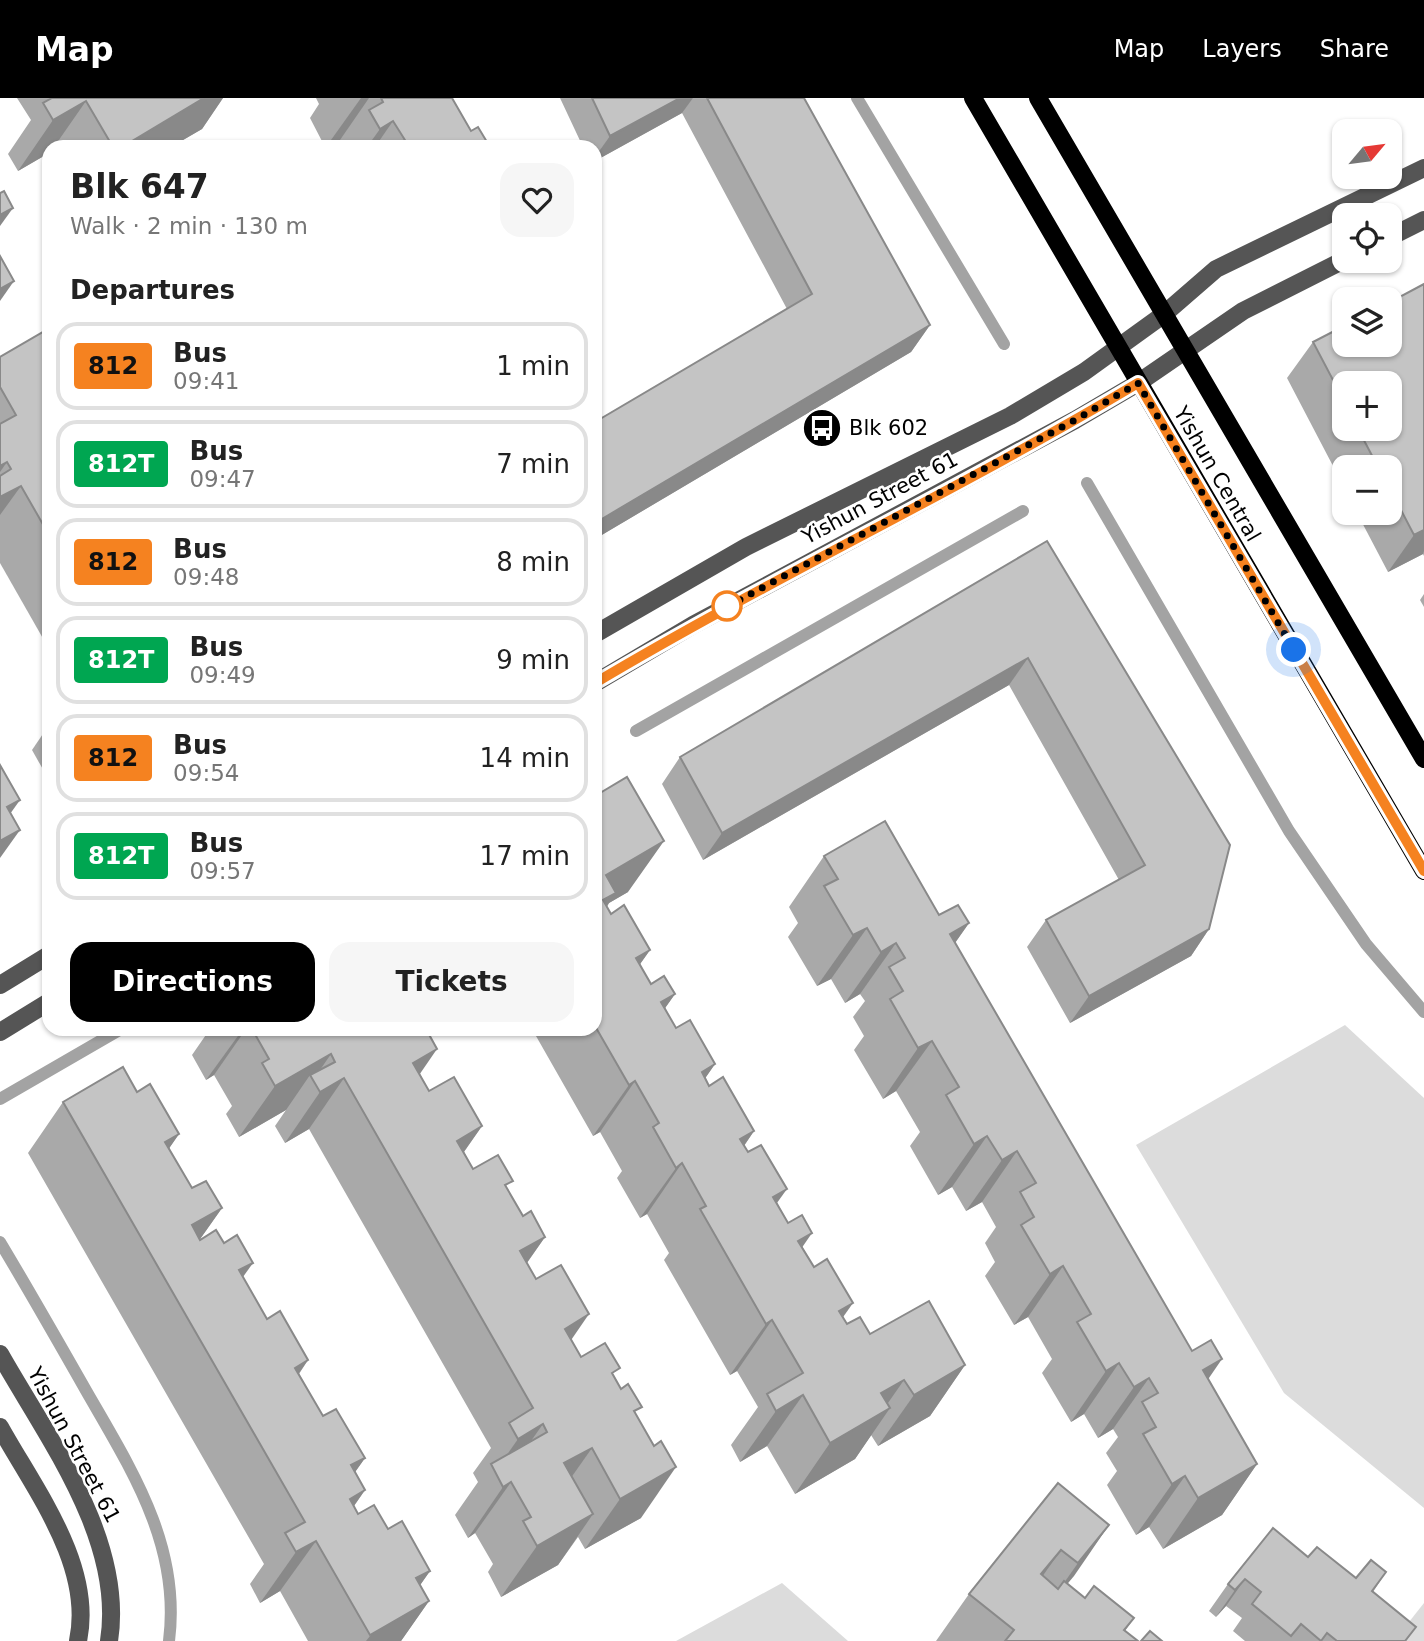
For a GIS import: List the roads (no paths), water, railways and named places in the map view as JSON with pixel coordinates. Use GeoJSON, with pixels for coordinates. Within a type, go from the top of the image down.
{"type":"FeatureCollection","features":[{"type":"Feature","properties":{"kind":"main road","name":"Yishun Central"},"geometry":{"type":"LineString","coordinates":[[973,98],[1424,871]]}},
{"type":"Feature","properties":{"kind":"main road","name":"Yishun Central"},"geometry":{"type":"LineString","coordinates":[[1038,98],[1424,759]]}},
{"type":"Feature","properties":{"kind":"street","name":"Yishun Street 61"},"geometry":{"type":"LineString","coordinates":[[602,630],[746,547],[1010,416],[1118,348],[1163,315],[1216,269],[1424,168]]}},
{"type":"Feature","properties":{"kind":"street"},"geometry":{"type":"LineString","coordinates":[[1402,231],[1424,220]]}},
{"type":"Feature","properties":{"kind":"street","name":"Yishun Street 61"},"geometry":{"type":"LineString","coordinates":[[602,679],[692,625],[1075,420],[1138,383],[1243,311],[1332,266]]}},
{"type":"Feature","properties":{"kind":"street"},"geometry":{"type":"LineString","coordinates":[[0,985],[42,959]]}},
{"type":"Feature","properties":{"kind":"street"},"geometry":{"type":"LineString","coordinates":[[0,1032],[42,1006]]}},
{"type":"Feature","properties":{"kind":"street","name":"Yishun Street 61"},"geometry":{"type":"LineString","coordinates":[[0,1354],[92,1518],[108,1566],[114,1613],[109,1641]]}},
{"type":"Feature","properties":{"kind":"street"},"geometry":{"type":"LineString","coordinates":[[0,1427],[75,1568],[81,1597],[78,1641]]}},
{"type":"Feature","properties":{"kind":"waterway"},"geometry":{"type":"LineString","coordinates":[[857,98],[1004,344]]}},
{"type":"Feature","properties":{"kind":"waterway"},"geometry":{"type":"LineString","coordinates":[[1087,483],[1289,831],[1366,944],[1424,1012]]}},
{"type":"Feature","properties":{"kind":"waterway"},"geometry":{"type":"LineString","coordinates":[[636,731],[1023,511]]}},
{"type":"Feature","properties":{"kind":"waterway"},"geometry":{"type":"LineString","coordinates":[[0,1099],[109,1036]]}},
{"type":"Feature","properties":{"kind":"waterway"},"geometry":{"type":"LineString","coordinates":[[0,1242],[121,1452],[150,1512],[161,1542],[168,1574],[171,1607],[169,1641]]}},
{"type":"Feature","properties":{"kind":"place","name":"Blk 602"},"geometry":{"type":"Point","coordinates":[822,428]}}]}
